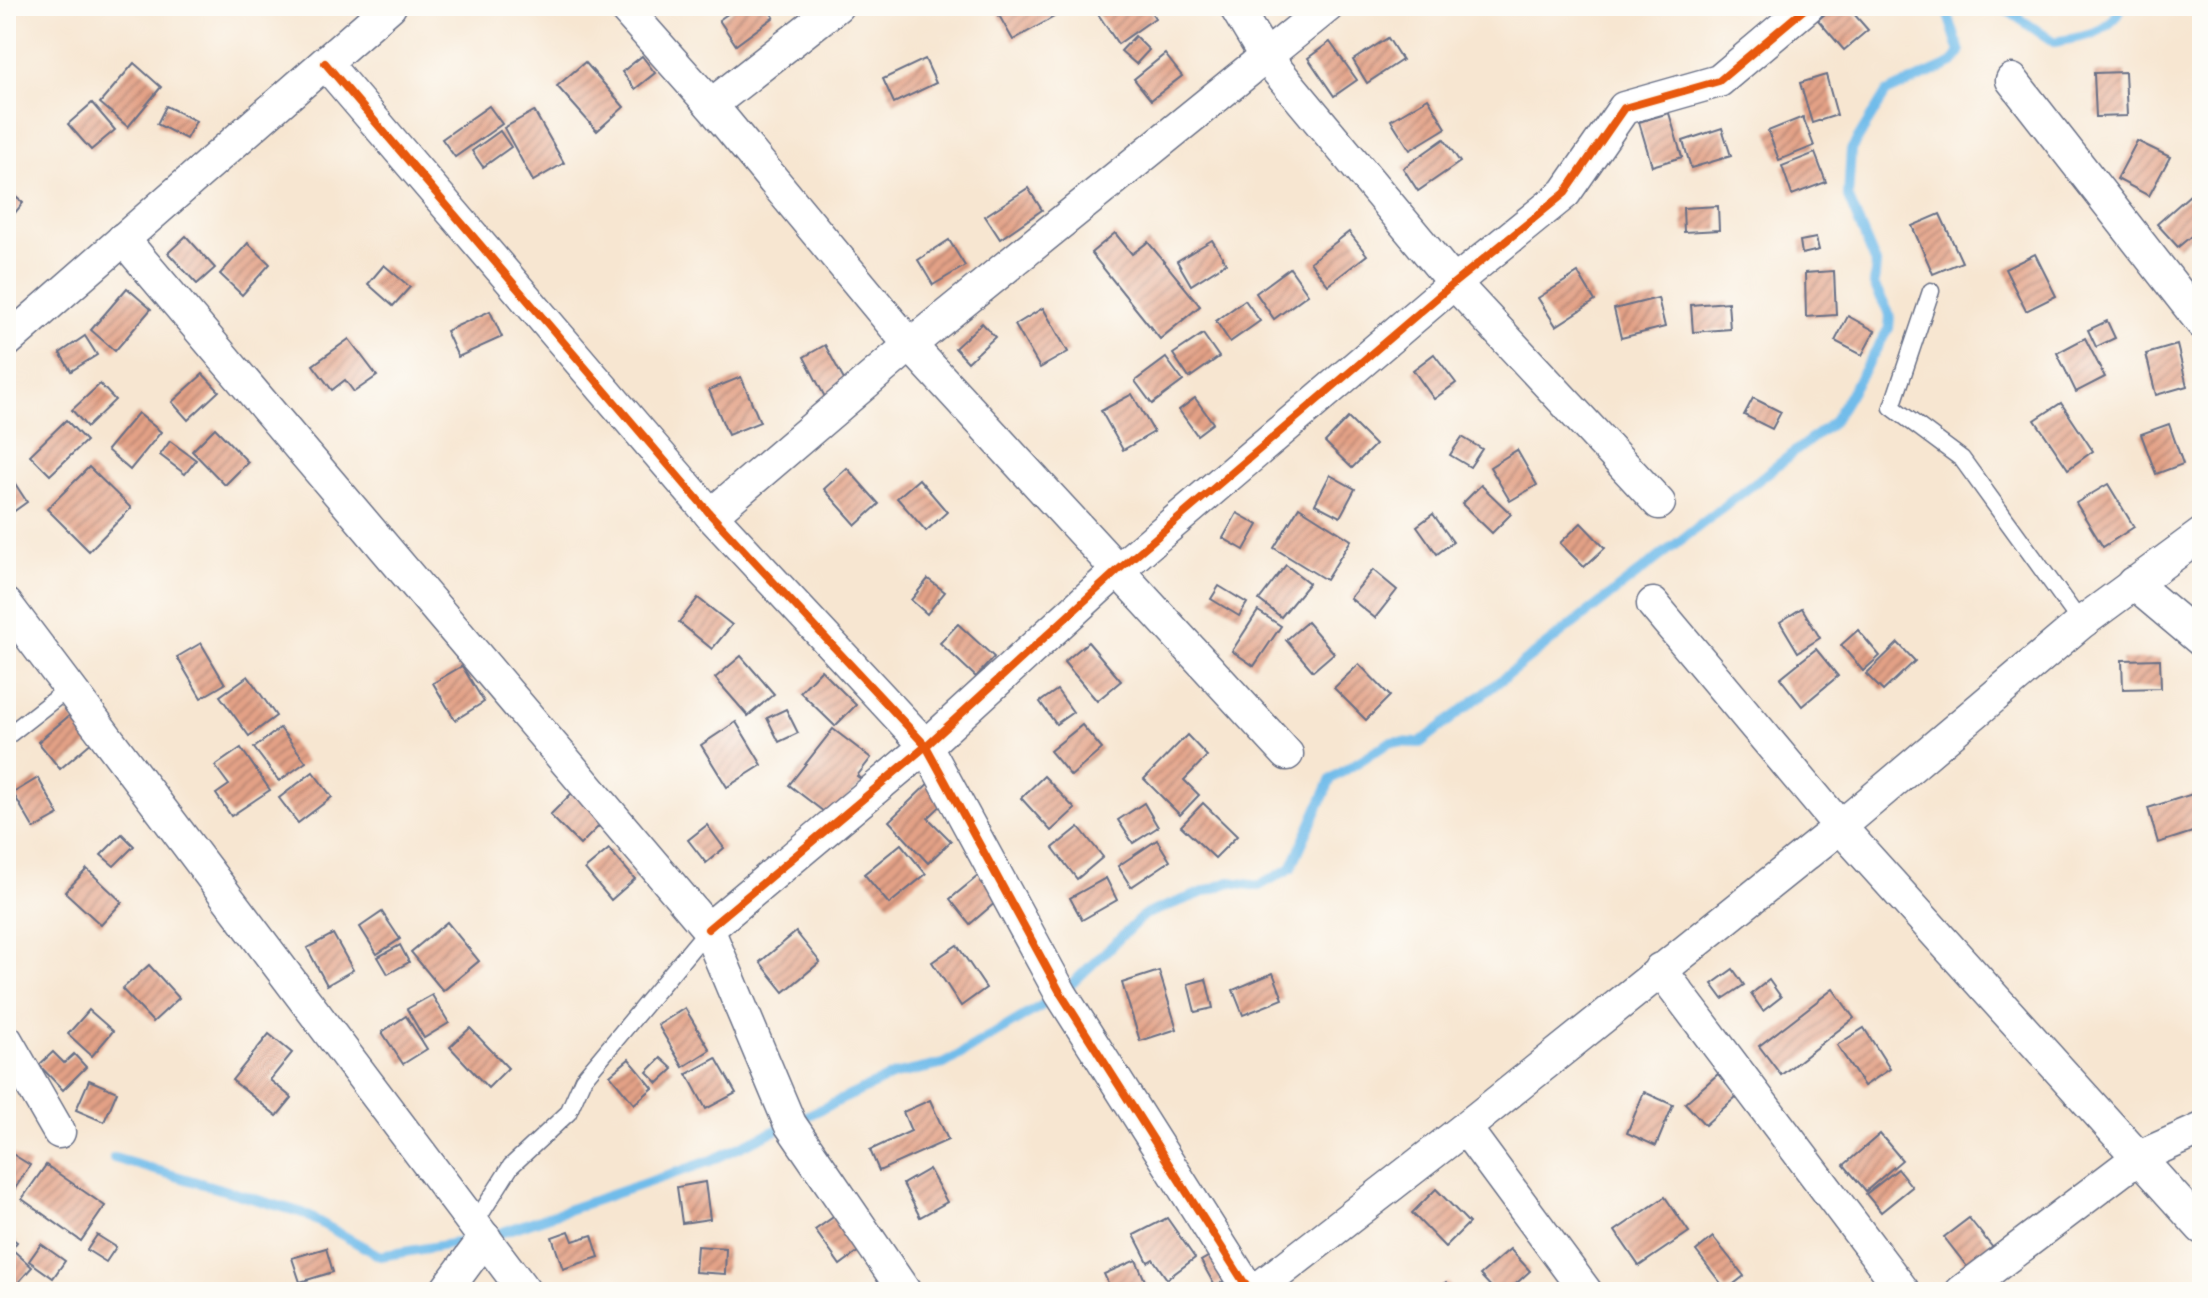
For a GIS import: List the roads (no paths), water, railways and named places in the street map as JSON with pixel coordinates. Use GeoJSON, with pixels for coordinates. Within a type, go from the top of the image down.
{"type":"FeatureCollection","features":[{"type":"Feature","properties":{"kind":"street"},"geometry":{"type":"LineString","coordinates":[[6,342],[390,6]]}},
{"type":"Feature","properties":{"kind":"street"},"geometry":{"type":"LineString","coordinates":[[623,6],[711,105],[910,345],[1287,754]]}},
{"type":"Feature","properties":{"kind":"street"},"geometry":{"type":"LineString","coordinates":[[711,105],[837,6]]}},
{"type":"Feature","properties":{"kind":"street"},"geometry":{"type":"LineString","coordinates":[[1235,6],[1265,56],[1454,283],[1659,503]]}},
{"type":"Feature","properties":{"kind":"street"},"geometry":{"type":"LineString","coordinates":[[711,515],[910,345],[1328,6]]}},
{"type":"Feature","properties":{"kind":"street"},"geometry":{"type":"LineString","coordinates":[[708,929],[926,746],[1117,571],[1454,283],[1565,193],[1624,108],[1719,81],[1808,6]]}},
{"type":"Feature","properties":{"kind":"street"},"geometry":{"type":"LineString","coordinates":[[325,63],[711,515],[926,746],[1061,994],[1252,1292],[1465,1128],[1840,827],[2081,623],[2202,534]]}},
{"type":"Feature","properties":{"kind":"street"},"geometry":{"type":"LineString","coordinates":[[2012,80],[2202,323]]}},
{"type":"Feature","properties":{"kind":"street"},"geometry":{"type":"LineString","coordinates":[[123,239],[708,929],[790,1124],[905,1292]]}},
{"type":"Feature","properties":{"kind":"street"},"geometry":{"type":"LineString","coordinates":[[2133,583],[2202,641]]}},
{"type":"Feature","properties":{"kind":"street"},"geometry":{"type":"LineString","coordinates":[[6,604],[525,1292]]}},
{"type":"Feature","properties":{"kind":"street"},"geometry":{"type":"LineString","coordinates":[[1653,604],[1840,827],[2202,1228]]}},
{"type":"Feature","properties":{"kind":"street"},"geometry":{"type":"LineString","coordinates":[[1660,969],[1904,1292]]}},
{"type":"Feature","properties":{"kind":"street"},"geometry":{"type":"LineString","coordinates":[[6,1040],[59,1132]]}},
{"type":"Feature","properties":{"kind":"street"},"geometry":{"type":"LineString","coordinates":[[1465,1128],[1586,1292]]}},
{"type":"Feature","properties":{"kind":"street"},"geometry":{"type":"LineString","coordinates":[[1963,1291],[2139,1157],[2202,1129]]}},
{"type":"Feature","properties":{"kind":"street"},"geometry":{"type":"LineString","coordinates":[[445,1292],[480,1230]]}},
{"type":"Feature","properties":{"kind":"lane"},"geometry":{"type":"LineString","coordinates":[[1931,291],[1892,407],[1962,459],[2081,623]]}},
{"type":"Feature","properties":{"kind":"lane"},"geometry":{"type":"LineString","coordinates":[[6,737],[70,687]]}},
{"type":"Feature","properties":{"kind":"lane"},"geometry":{"type":"LineString","coordinates":[[480,1230],[511,1166],[568,1113],[583,1079],[708,929]]}},
{"type":"Feature","properties":{"kind":"waterway"},"geometry":{"type":"LineString","coordinates":[[491,1236],[710,1161],[894,1075],[944,1064],[1061,994],[1144,915],[1230,882],[1259,886],[1291,868],[1331,779],[1390,742],[1420,743],[1833,422],[1889,328],[1890,315],[1874,285],[1876,264],[1848,197],[1851,150],[1886,93],[1953,63],[1960,52],[1948,15],[1958,6]]}},
{"type":"Feature","properties":{"kind":"waterway"},"geometry":{"type":"LineString","coordinates":[[2001,6],[2054,42],[2102,29],[2122,6]]}},
{"type":"Feature","properties":{"kind":"waterway"},"geometry":{"type":"LineString","coordinates":[[114,1158],[303,1213],[380,1256],[475,1240]]}}]}
